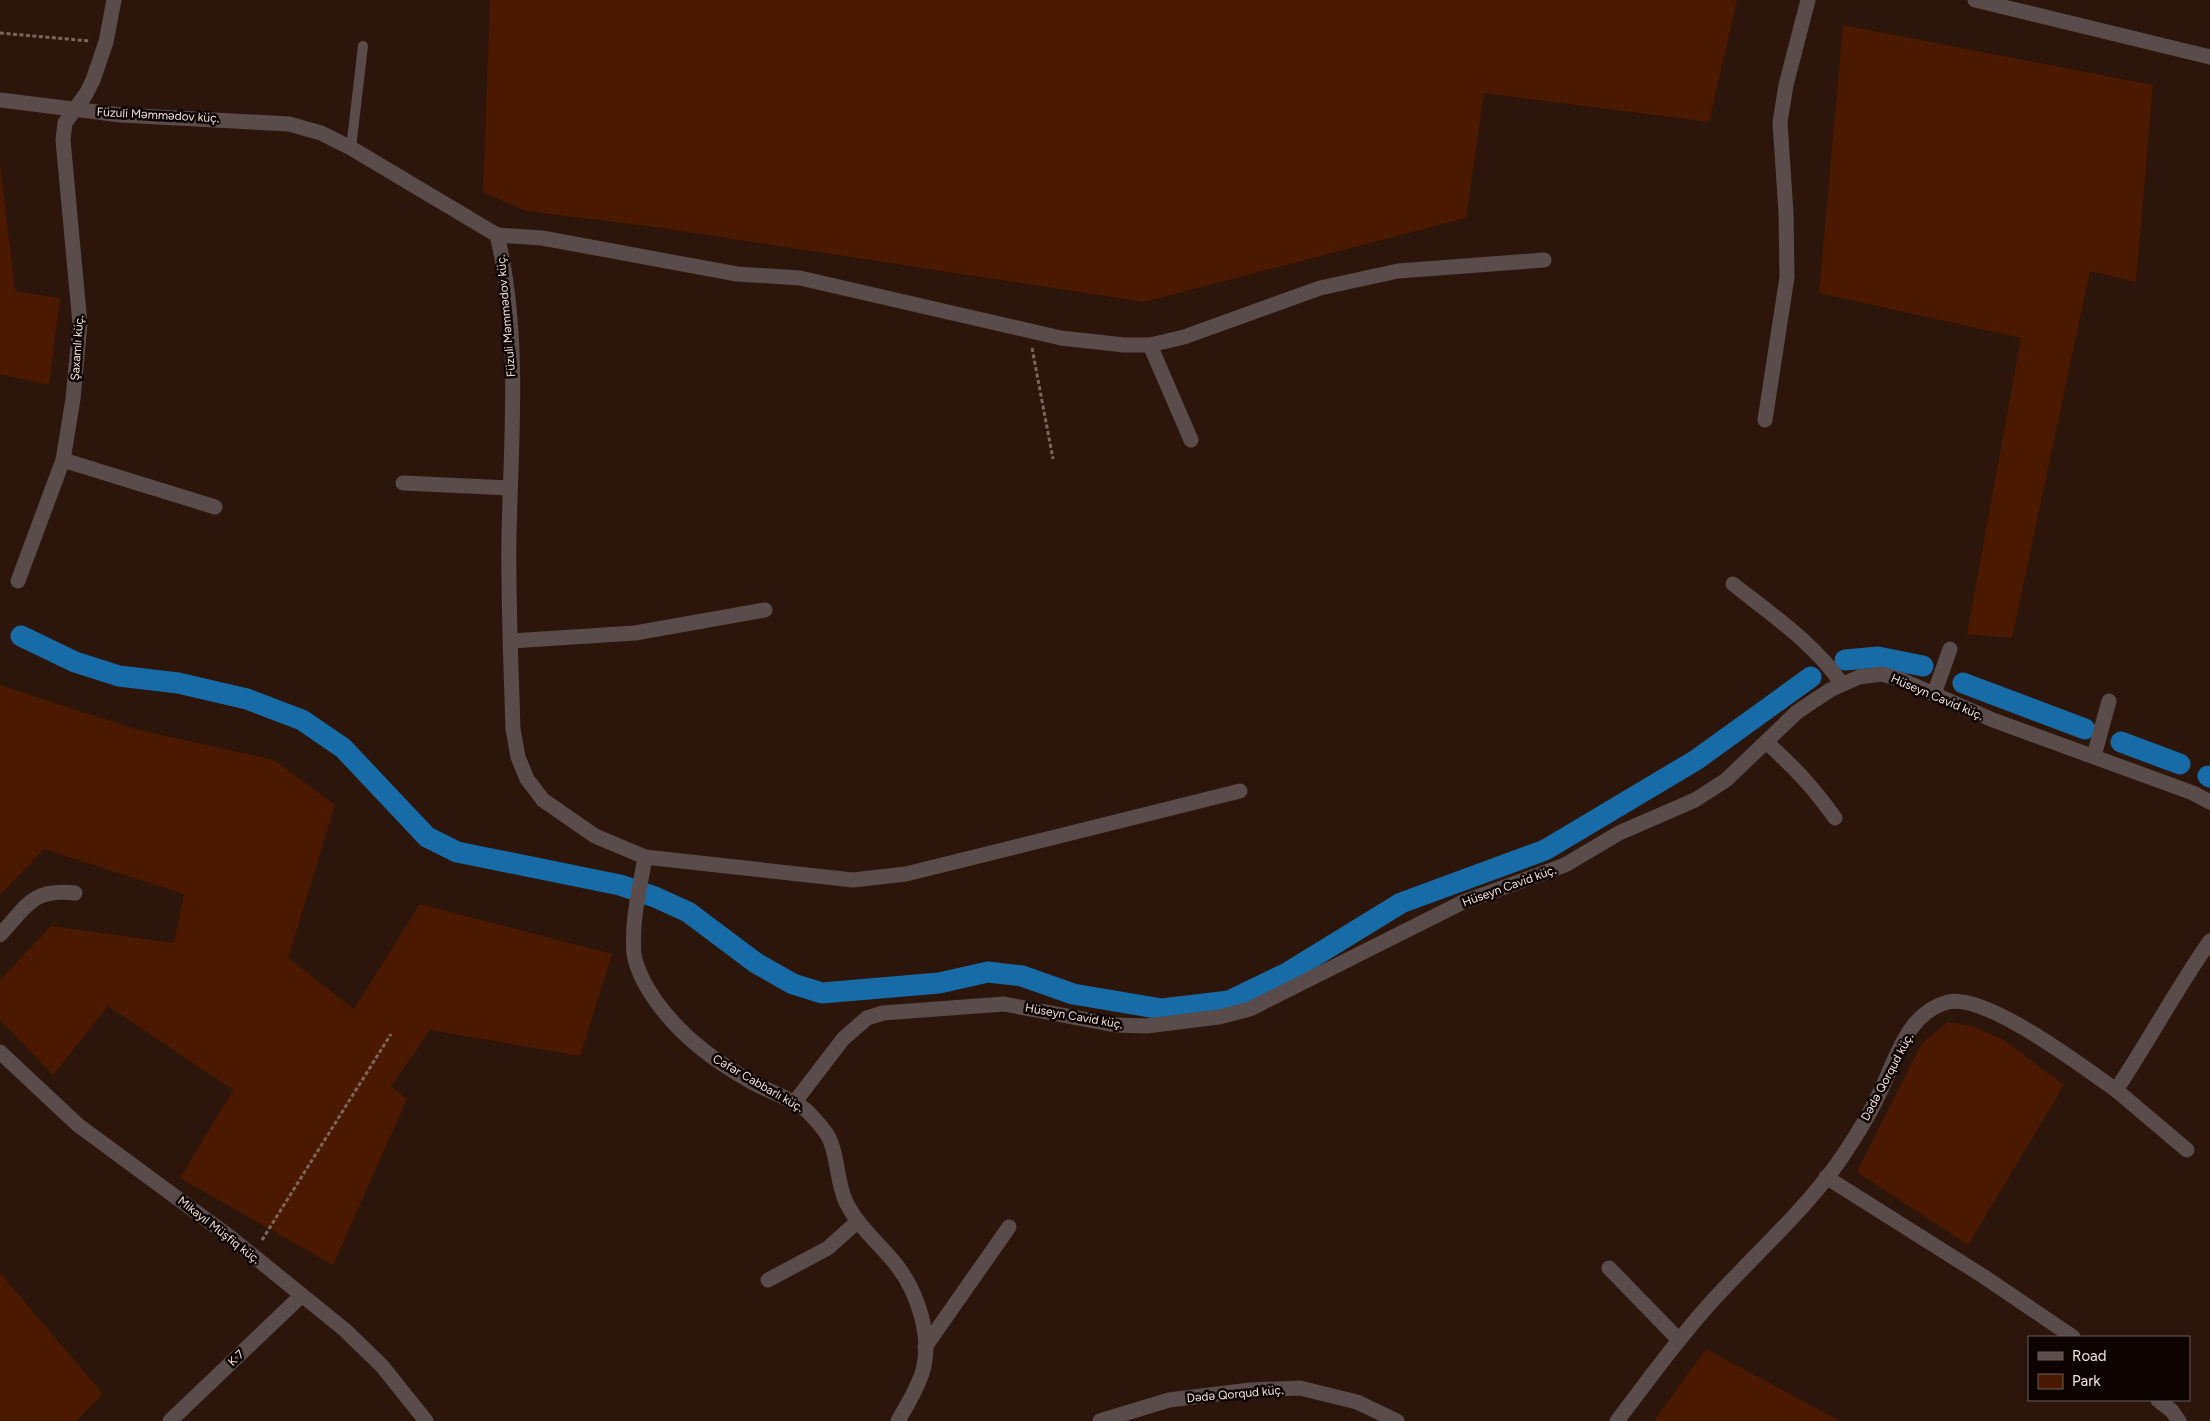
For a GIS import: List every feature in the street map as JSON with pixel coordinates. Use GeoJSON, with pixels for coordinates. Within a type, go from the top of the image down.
{"type":"FeatureCollection","features":[{"type":"Feature","properties":{"kind":"street","name":"Şaxamlı küç."},"geometry":{"type":"LineString","coordinates":[[18,581],[63,460],[73,399],[80,324],[63,140],[65,124],[86,94],[93,80],[106,42],[114,0]]}},
{"type":"Feature","properties":{"kind":"street"},"geometry":{"type":"LineString","coordinates":[[1765,420],[1787,277],[1786,213],[1780,122],[1786,84],[1808,0]]}},
{"type":"Feature","properties":{"kind":"street"},"geometry":{"type":"LineString","coordinates":[[1975,0],[2210,57]]}},
{"type":"Feature","properties":{"kind":"street","name":"Füzuli Məmmədov küç."},"geometry":{"type":"LineString","coordinates":[[0,100],[121,115],[289,124],[321,133],[351,148],[496,235],[504,265],[513,359],[509,538],[513,729],[518,757],[527,779],[543,800],[596,836],[645,857],[853,880],[906,874],[1240,791]]}},
{"type":"Feature","properties":{"kind":"street"},"geometry":{"type":"LineString","coordinates":[[496,235],[542,238],[737,274],[800,278],[1062,338],[1124,345],[1150,345],[1184,338],[1320,288],[1398,270],[1544,260]]}},
{"type":"Feature","properties":{"kind":"street"},"geometry":{"type":"LineString","coordinates":[[1150,345],[1191,440]]}},
{"type":"Feature","properties":{"kind":"street"},"geometry":{"type":"LineString","coordinates":[[63,460],[214,507]]}},
{"type":"Feature","properties":{"kind":"street"},"geometry":{"type":"LineString","coordinates":[[402,483],[510,488]]}},
{"type":"Feature","properties":{"kind":"street"},"geometry":{"type":"LineString","coordinates":[[1733,584],[1809,644],[1829,665],[1842,684]]}},
{"type":"Feature","properties":{"kind":"street"},"geometry":{"type":"LineString","coordinates":[[511,641],[635,633],[765,610]]}},
{"type":"Feature","properties":{"kind":"street"},"geometry":{"type":"LineString","coordinates":[[1934,694],[1950,650]]}},
{"type":"Feature","properties":{"kind":"street","name":"Hüseyn Cavid küç."},"geometry":{"type":"LineString","coordinates":[[794,1103],[843,1039],[866,1018],[883,1012],[1004,1004],[1115,1025],[1146,1026],[1219,1017],[1250,1009],[1447,910],[1565,865],[1619,833],[1695,800],[1726,780],[1797,712],[1842,684],[1859,677],[1882,674],[1902,680],[1993,720],[2193,793],[2210,802]]}},
{"type":"Feature","properties":{"kind":"street"},"geometry":{"type":"LineString","coordinates":[[2094,756],[2109,701]]}},
{"type":"Feature","properties":{"kind":"street"},"geometry":{"type":"LineString","coordinates":[[1766,742],[1794,766],[1835,818]]}},
{"type":"Feature","properties":{"kind":"street","name":"Cəfər Cabbarlı küç."},"geometry":{"type":"LineString","coordinates":[[645,857],[633,933],[634,956],[639,971],[654,1001],[663,1013],[712,1059],[751,1082],[804,1108],[816,1120],[830,1140],[846,1202],[858,1221],[898,1267],[913,1292],[922,1320],[925,1347],[923,1369],[914,1393],[898,1421]]}},
{"type":"Feature","properties":{"kind":"street"},"geometry":{"type":"LineString","coordinates":[[0,934],[37,896],[57,891],[75,893]]}},
{"type":"Feature","properties":{"kind":"street"},"geometry":{"type":"LineString","coordinates":[[2116,1090],[2148,1042],[2183,979],[2210,941]]}},
{"type":"Feature","properties":{"kind":"street","name":"Dədə Qorqud küç."},"geometry":{"type":"LineString","coordinates":[[1617,1421],[1705,1308],[1792,1218],[1844,1154],[1877,1099],[1904,1040],[1918,1019],[1931,1009],[1950,1002],[1970,1002],[2007,1017],[2116,1090],[2187,1150]]}},
{"type":"Feature","properties":{"kind":"street","name":"Mikayıl Müşfiq küç."},"geometry":{"type":"LineString","coordinates":[[0,1052],[78,1125],[252,1256],[345,1330],[382,1366],[426,1421]]}},
{"type":"Feature","properties":{"kind":"street"},"geometry":{"type":"LineString","coordinates":[[1826,1177],[1984,1276],[2072,1336]]}},
{"type":"Feature","properties":{"kind":"street"},"geometry":{"type":"LineString","coordinates":[[768,1280],[828,1248],[858,1221]]}},
{"type":"Feature","properties":{"kind":"street"},"geometry":{"type":"LineString","coordinates":[[925,1347],[1009,1227]]}},
{"type":"Feature","properties":{"kind":"street"},"geometry":{"type":"LineString","coordinates":[[1609,1268],[1679,1340]]}},
{"type":"Feature","properties":{"kind":"street","name":"K 7"},"geometry":{"type":"LineString","coordinates":[[170,1421],[302,1295]]}},
{"type":"Feature","properties":{"kind":"street","name":"Dədə Qorqud küç."},"geometry":{"type":"LineString","coordinates":[[1100,1421],[1169,1400],[1250,1390],[1300,1388],[1356,1402],[1397,1421]]}},
{"type":"Feature","properties":{"kind":"street"},"geometry":{"type":"LineString","coordinates":[[2159,1401],[2172,1411],[2179,1421]]}},
{"type":"Feature","properties":{"kind":"lane"},"geometry":{"type":"LineString","coordinates":[[351,148],[362,46]]}},
{"type":"Feature","properties":{"kind":"path"},"geometry":{"type":"LineString","coordinates":[[0,33],[106,42]]}},
{"type":"Feature","properties":{"kind":"path"},"geometry":{"type":"LineString","coordinates":[[1029,330],[1053,459]]}},
{"type":"Feature","properties":{"kind":"path"},"geometry":{"type":"LineString","coordinates":[[252,1256],[391,1034]]}},
{"type":"Feature","properties":{"kind":"green space"},"geometry":{"type":"Polygon","coordinates":[[[490,0],[1737,0],[1709,122],[1484,93],[1466,218],[1144,302],[655,227],[526,211],[483,192],[490,0]]]}},
{"type":"Feature","properties":{"kind":"green space"},"geometry":{"type":"Polygon","coordinates":[[[1843,25],[2153,85],[2136,282],[2090,271],[2012,638],[1967,634],[2021,338],[1819,293],[1843,25]]]}},
{"type":"Feature","properties":{"kind":"green space"},"geometry":{"type":"Polygon","coordinates":[[[0,163],[15,291],[60,298],[49,385],[0,374],[0,163]]]}},
{"type":"Feature","properties":{"kind":"green space"},"geometry":{"type":"Polygon","coordinates":[[[0,685],[135,729],[274,760],[335,805],[288,958],[354,1009],[420,904],[612,954],[580,1056],[430,1030],[391,1086],[407,1099],[333,1265],[180,1178],[233,1090],[108,1006],[53,1075],[0,1020],[0,980],[51,926],[174,943],[184,894],[44,849],[0,895],[0,685]]]}},
{"type":"Feature","properties":{"kind":"green space"},"geometry":{"type":"Polygon","coordinates":[[[1948,1022],[1972,1026],[2002,1039],[2064,1085],[1968,1245],[1857,1172],[1922,1043],[1948,1022]]]}},
{"type":"Feature","properties":{"kind":"green space"},"geometry":{"type":"Polygon","coordinates":[[[0,1273],[103,1394],[76,1421],[0,1421],[0,1273]]]}},
{"type":"Feature","properties":{"kind":"green space"},"geometry":{"type":"Polygon","coordinates":[[[1706,1349],[1840,1421],[1654,1421],[1706,1349]]]}},
{"type":"Feature","properties":{"kind":"waterway"},"geometry":{"type":"LineString","coordinates":[[21,636],[75,662],[119,676],[178,683],[247,699],[302,720],[343,748],[427,837],[457,852],[620,885],[655,897],[688,912],[756,963],[793,984],[822,993],[939,983],[988,972],[1022,976],[1073,994],[1162,1009],[1229,1001],[1287,973],[1401,903],[1545,850],[1696,760],[1811,677]]}},
{"type":"Feature","properties":{"kind":"waterway"},"geometry":{"type":"LineString","coordinates":[[1845,660],[1878,657],[1923,666]]}},
{"type":"Feature","properties":{"kind":"waterway"},"geometry":{"type":"LineString","coordinates":[[1963,683],[2085,729]]}},
{"type":"Feature","properties":{"kind":"waterway"},"geometry":{"type":"LineString","coordinates":[[2121,742],[2180,764]]}}]}
